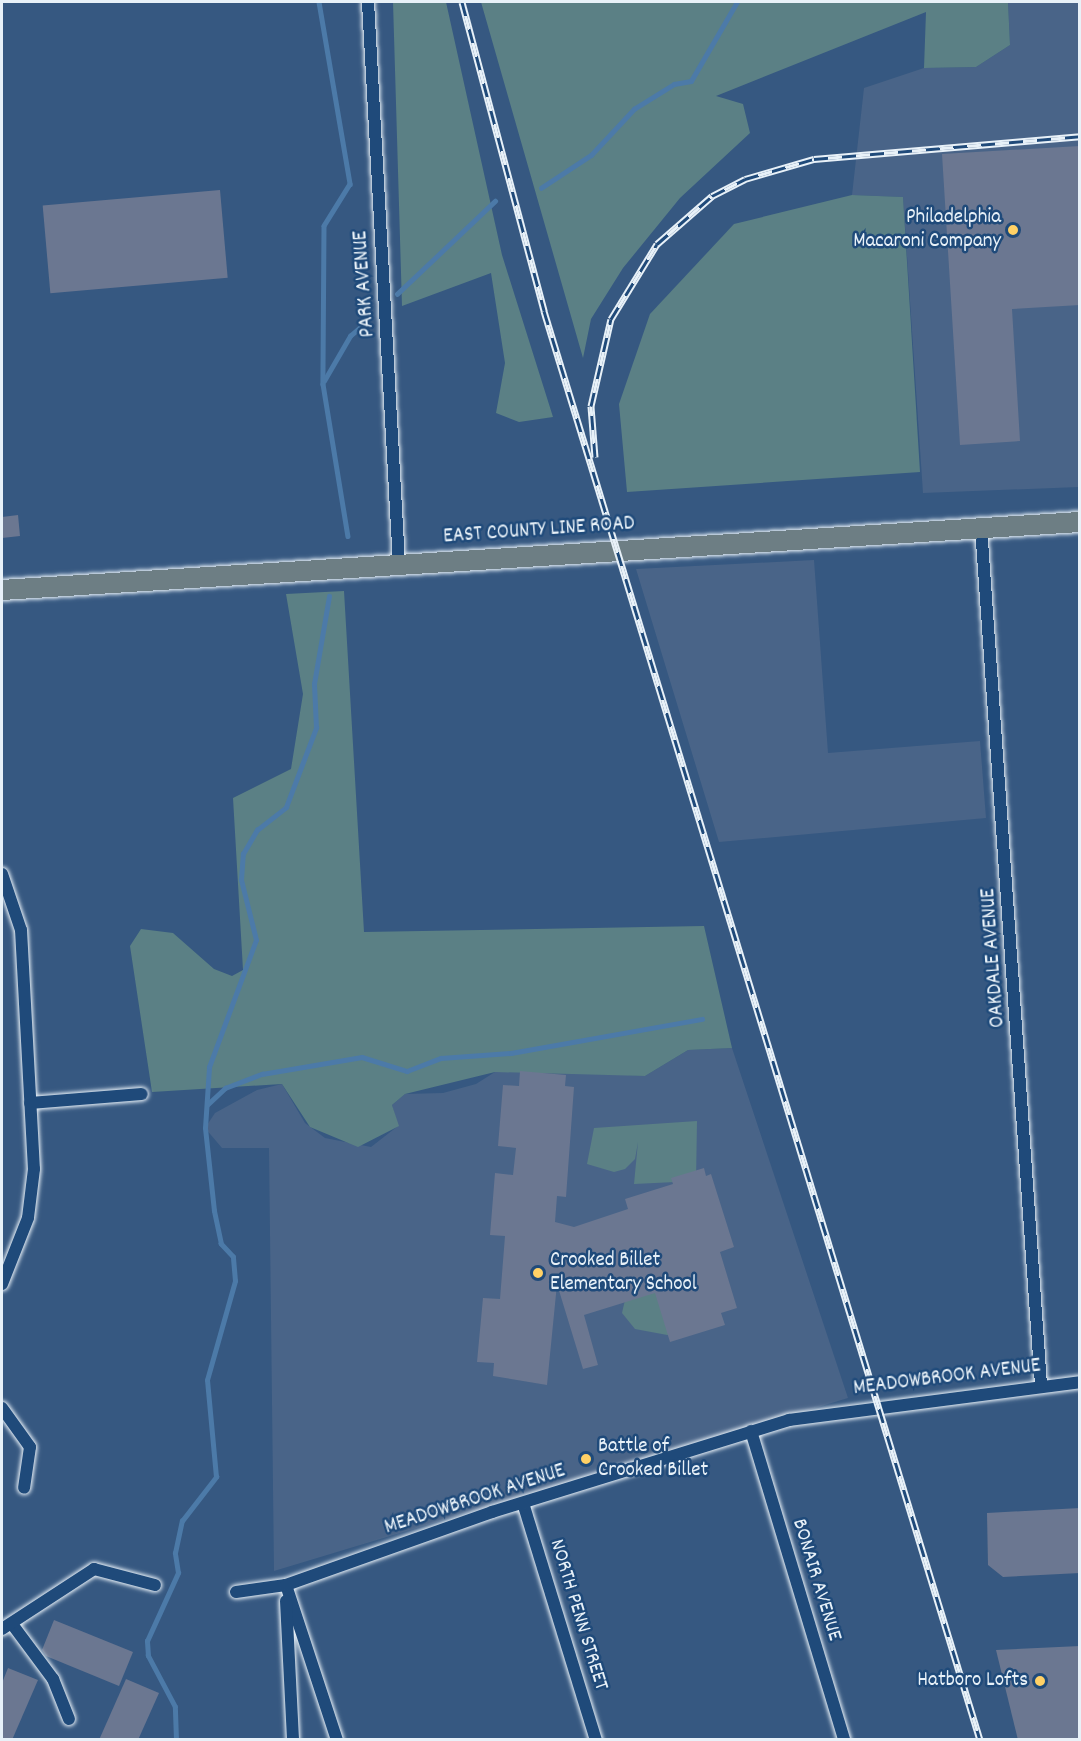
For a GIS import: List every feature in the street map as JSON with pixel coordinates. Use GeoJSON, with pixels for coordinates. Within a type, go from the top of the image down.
{"type":"FeatureCollection","features":[{"type":"Feature","properties":{"kind":"main road","name":"EAST COUNTY LINE ROAD"},"geometry":{"type":"LineString","coordinates":[[2,590],[1080,522]]}},
{"type":"Feature","properties":{"kind":"street","name":"PARK AVENUE"},"geometry":{"type":"LineString","coordinates":[[368,2],[399,564]]}},
{"type":"Feature","properties":{"kind":"street","name":"OAKDALE AVENUE"},"geometry":{"type":"LineString","coordinates":[[981,527],[1041,1386]]}},
{"type":"Feature","properties":{"kind":"street"},"geometry":{"type":"LineString","coordinates":[[2,874],[21,930],[33,1192],[21,1241],[2,1284]]}},
{"type":"Feature","properties":{"kind":"street"},"geometry":{"type":"LineString","coordinates":[[30,1103],[142,1094]]}},
{"type":"Feature","properties":{"kind":"street","name":"MEADOWBROOK AVENUE"},"geometry":{"type":"LineString","coordinates":[[236,1592],[285,1585],[523,1503],[751,1431],[841,1410],[1080,1383]]}},
{"type":"Feature","properties":{"kind":"street"},"geometry":{"type":"LineString","coordinates":[[2,1408],[30,1447],[24,1488]]}},
{"type":"Feature","properties":{"kind":"street","name":"BONAIR AVENUE"},"geometry":{"type":"LineString","coordinates":[[751,1431],[844,1740]]}},
{"type":"Feature","properties":{"kind":"street","name":"NORTH PENN STREET"},"geometry":{"type":"LineString","coordinates":[[523,1503],[596,1740]]}},
{"type":"Feature","properties":{"kind":"street"},"geometry":{"type":"LineString","coordinates":[[69,1719],[53,1679],[7,1627],[94,1569],[155,1585]]}},
{"type":"Feature","properties":{"kind":"street"},"geometry":{"type":"LineString","coordinates":[[285,1585],[294,1740]]}},
{"type":"Feature","properties":{"kind":"street"},"geometry":{"type":"LineString","coordinates":[[285,1585],[337,1740]]}},
{"type":"Feature","properties":{"kind":"shaded area"},"geometry":{"type":"Polygon","coordinates":[[[1008,2],[1079,2],[1079,487],[923,493],[903,197],[852,195],[864,88],[924,68],[976,67],[1010,45],[1008,2]]]}},
{"type":"Feature","properties":{"kind":"shaded area"},"geometry":{"type":"Polygon","coordinates":[[[814,560],[828,753],[980,741],[986,818],[719,842],[636,569],[814,560]]]}},
{"type":"Feature","properties":{"kind":"shaded area","name":"Crooked Billet Elementary School"},"geometry":{"type":"Polygon","coordinates":[[[732,1048],[848,1398],[274,1571],[269,1148],[222,1148],[205,1128],[215,1113],[257,1090],[282,1084],[305,1123],[325,1138],[371,1147],[398,1126],[392,1105],[405,1094],[443,1093],[476,1084],[495,1072],[522,1069],[645,1076],[688,1050],[732,1048]]]}},
{"type":"Feature","properties":{"kind":"green space"},"geometry":{"type":"Polygon","coordinates":[[[393,2],[446,2],[502,255],[553,417],[519,422],[496,413],[505,363],[491,273],[402,306],[393,2]]]}},
{"type":"Feature","properties":{"kind":"green space"},"geometry":{"type":"Polygon","coordinates":[[[481,2],[1008,2],[1010,45],[976,67],[924,68],[926,12],[716,96],[743,104],[750,133],[680,198],[623,268],[591,319],[583,358],[481,2]]]}},
{"type":"Feature","properties":{"kind":"green space"},"geometry":{"type":"Polygon","coordinates":[[[852,195],[903,197],[920,472],[627,492],[619,404],[650,314],[734,224],[852,195]]]}},
{"type":"Feature","properties":{"kind":"green space"},"geometry":{"type":"Polygon","coordinates":[[[344,591],[364,932],[704,926],[732,1048],[688,1050],[645,1076],[495,1072],[405,1094],[392,1105],[399,1126],[358,1147],[310,1127],[282,1084],[152,1092],[130,946],[141,929],[173,933],[214,969],[232,976],[243,970],[233,798],[291,769],[303,694],[286,594],[344,591]]]}},
{"type":"Feature","properties":{"kind":"green space"},"geometry":{"type":"Polygon","coordinates":[[[697,1121],[696,1181],[634,1184],[638,1142],[635,1159],[625,1169],[614,1172],[587,1164],[594,1128],[697,1121]]]}},
{"type":"Feature","properties":{"kind":"green space"},"geometry":{"type":"Polygon","coordinates":[[[630,1278],[663,1284],[678,1337],[635,1329],[622,1313],[630,1278]]]}},
{"type":"Feature","properties":{"kind":"building","name":"Philadelphia Macaroni Company"},"geometry":{"type":"Polygon","coordinates":[[[1080,146],[1080,305],[1012,309],[1020,441],[960,445],[942,154],[1080,146]]]}},
{"type":"Feature","properties":{"kind":"building"},"geometry":{"type":"Polygon","coordinates":[[[220,190],[228,278],[50,293],[43,206],[220,190]]]}},
{"type":"Feature","properties":{"kind":"building"},"geometry":{"type":"Polygon","coordinates":[[[18,515],[20,536],[2,538],[2,517],[18,515]]]}},
{"type":"Feature","properties":{"kind":"building"},"geometry":{"type":"Polygon","coordinates":[[[520,1071],[566,1075],[565,1086],[574,1087],[566,1197],[557,1196],[555,1222],[574,1227],[628,1209],[625,1199],[673,1184],[671,1178],[704,1168],[706,1176],[711,1174],[734,1247],[720,1252],[737,1308],[721,1313],[725,1325],[670,1342],[655,1293],[584,1315],[598,1365],[583,1369],[557,1284],[547,1385],[493,1376],[494,1363],[477,1362],[483,1298],[500,1299],[505,1236],[490,1235],[495,1173],[513,1175],[516,1148],[498,1146],[503,1085],[519,1086],[520,1071]]]}},
{"type":"Feature","properties":{"kind":"building"},"geometry":{"type":"Polygon","coordinates":[[[1080,1508],[1080,1573],[1003,1577],[988,1565],[987,1513],[1080,1508]]]}},
{"type":"Feature","properties":{"kind":"building"},"geometry":{"type":"Polygon","coordinates":[[[54,1620],[133,1652],[119,1686],[46,1656],[42,1650],[54,1620]]]}},
{"type":"Feature","properties":{"kind":"building","name":"Hatboro Lofts"},"geometry":{"type":"Polygon","coordinates":[[[1080,1646],[1080,1740],[1018,1740],[996,1650],[1080,1646]]]}},
{"type":"Feature","properties":{"kind":"building"},"geometry":{"type":"Polygon","coordinates":[[[8,1668],[38,1680],[12,1740],[2,1740],[2,1683],[8,1668]]]}},
{"type":"Feature","properties":{"kind":"building"},"geometry":{"type":"Polygon","coordinates":[[[126,1679],[159,1693],[138,1740],[99,1740],[126,1679]]]}},
{"type":"Feature","properties":{"kind":"waterway"},"geometry":{"type":"LineString","coordinates":[[319,2],[350,184],[324,226],[323,384],[348,536]]}},
{"type":"Feature","properties":{"kind":"waterway"},"geometry":{"type":"LineString","coordinates":[[541,188],[591,155],[634,109],[674,84],[691,81],[737,2]]}},
{"type":"Feature","properties":{"kind":"waterway"},"geometry":{"type":"LineString","coordinates":[[397,294],[495,201]]}},
{"type":"Feature","properties":{"kind":"waterway"},"geometry":{"type":"LineString","coordinates":[[324,381],[350,336],[364,324]]}},
{"type":"Feature","properties":{"kind":"waterway"},"geometry":{"type":"LineString","coordinates":[[176,1740],[175,1707],[148,1656],[147,1641],[178,1573],[175,1553],[182,1521],[216,1477],[207,1380],[235,1281],[233,1257],[221,1244],[214,1211],[205,1128],[209,1067],[256,940],[241,880],[243,854],[257,830],[286,807],[316,728],[314,684],[329,596]]}},
{"type":"Feature","properties":{"kind":"waterway"},"geometry":{"type":"LineString","coordinates":[[207,1105],[225,1088],[262,1074],[362,1057],[407,1071],[441,1058],[511,1053],[702,1019]]}},
{"type":"Feature","properties":{"kind":"railway"},"geometry":{"type":"LineString","coordinates":[[462,2],[544,311],[980,1740]]}},
{"type":"Feature","properties":{"kind":"railway"},"geometry":{"type":"LineString","coordinates":[[595,457],[591,406],[611,319],[657,244],[712,196],[745,179],[814,159],[1080,136]]}},
{"type":"Feature","properties":{"kind":"place","name":"Philadelphia Macaroni Company"},"geometry":{"type":"Point","coordinates":[1013,230]}},
{"type":"Feature","properties":{"kind":"place","name":"Crooked Billet Elementary School"},"geometry":{"type":"Point","coordinates":[538,1273]}},
{"type":"Feature","properties":{"kind":"place","name":"Battle of Crooked Billet"},"geometry":{"type":"Point","coordinates":[586,1459]}},
{"type":"Feature","properties":{"kind":"place","name":"Hatboro Lofts"},"geometry":{"type":"Point","coordinates":[1040,1681]}}]}
